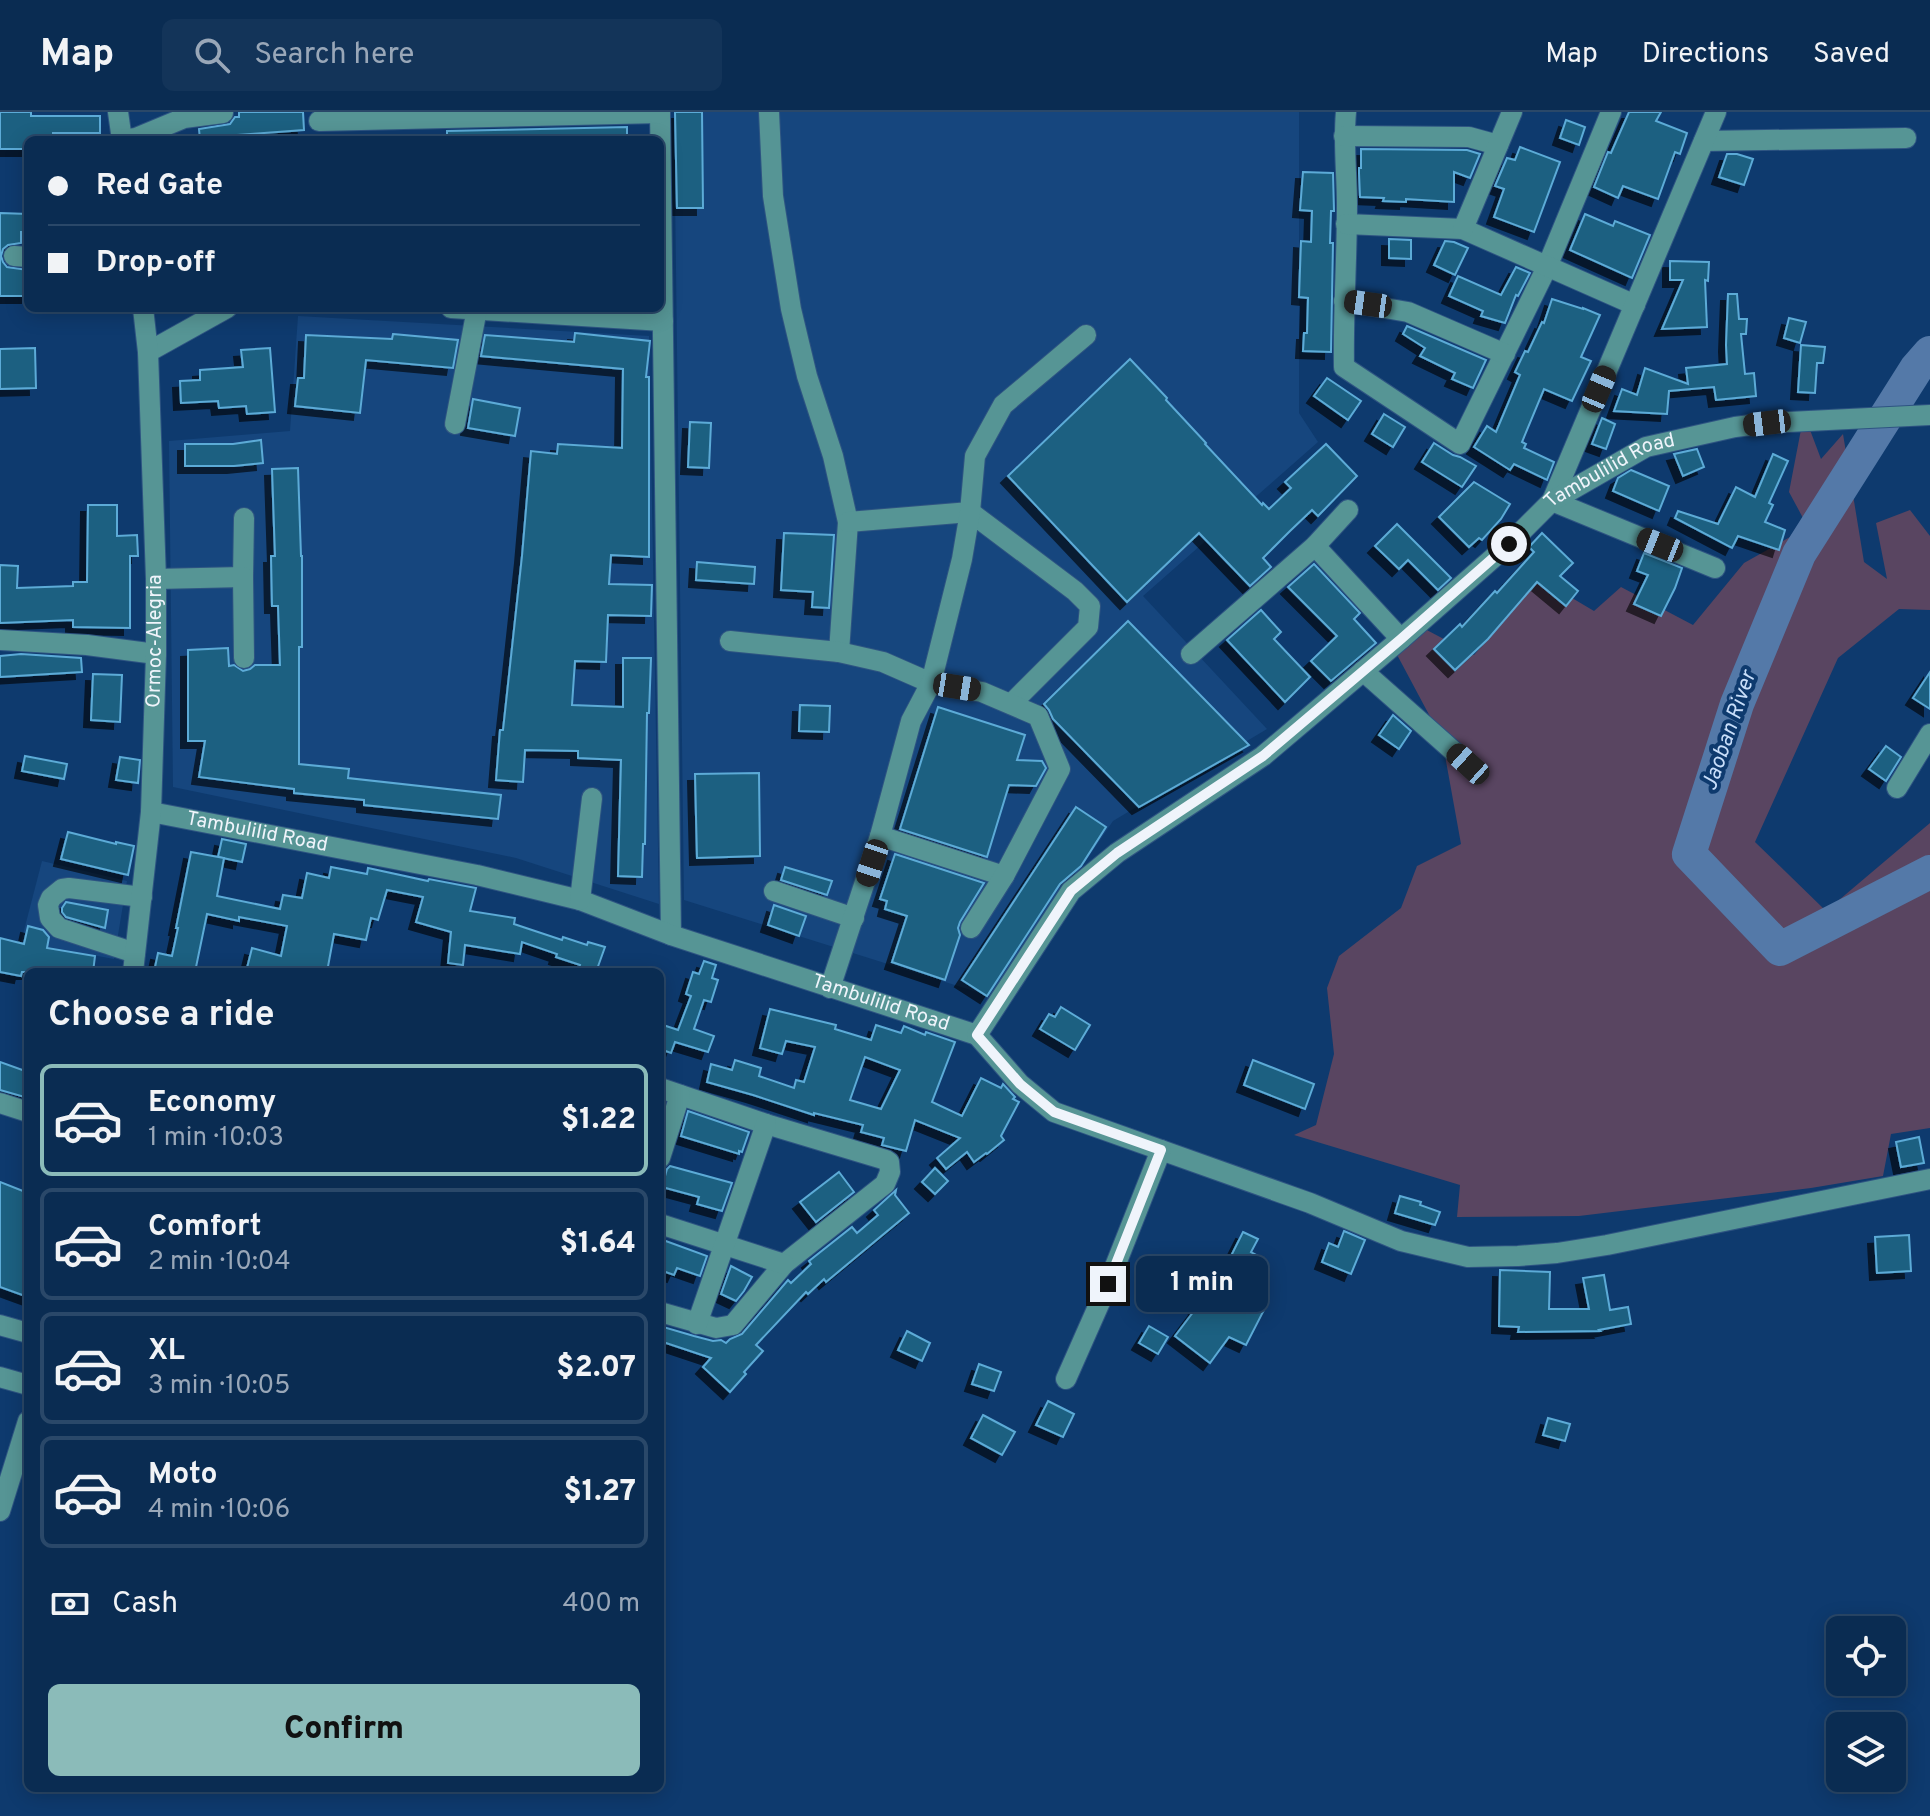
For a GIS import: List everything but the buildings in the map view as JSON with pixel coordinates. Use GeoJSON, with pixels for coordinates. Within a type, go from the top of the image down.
{"type":"FeatureCollection","features":[{"type":"Feature","properties":{"kind":"street"},"geometry":{"type":"LineString","coordinates":[[118,112],[122,136]]}},
{"type":"Feature","properties":{"kind":"street"},"geometry":{"type":"LineString","coordinates":[[769,112],[773,196],[791,309],[807,376],[833,456],[848,522],[839,652]]}},
{"type":"Feature","properties":{"kind":"street"},"geometry":{"type":"LineString","coordinates":[[1346,112],[1344,367],[1460,444],[1547,267],[1611,112]]}},
{"type":"Feature","properties":{"kind":"street"},"geometry":{"type":"LineString","coordinates":[[1463,229],[1512,112]]}},
{"type":"Feature","properties":{"kind":"street"},"geometry":{"type":"LineString","coordinates":[[1715,568],[1552,501],[1716,112]]}},
{"type":"Feature","properties":{"kind":"street"},"geometry":{"type":"LineString","coordinates":[[141,136],[184,118],[223,113]]}},
{"type":"Feature","properties":{"kind":"street"},"geometry":{"type":"LineString","coordinates":[[319,121],[660,113],[660,136]]}},
{"type":"Feature","properties":{"kind":"street"},"geometry":{"type":"LineString","coordinates":[[1344,136],[1469,137],[1498,145]]}},
{"type":"Feature","properties":{"kind":"street"},"geometry":{"type":"LineString","coordinates":[[1704,141],[1906,138]]}},
{"type":"Feature","properties":{"kind":"street"},"geometry":{"type":"LineString","coordinates":[[1346,224],[1463,229],[1635,305]]}},
{"type":"Feature","properties":{"kind":"street"},"geometry":{"type":"LineString","coordinates":[[1344,301],[1408,312],[1505,354]]}},
{"type":"Feature","properties":{"kind":"street","name":"Ormoc-Alegria"},"geometry":{"type":"LineString","coordinates":[[134,963],[151,812],[156,654],[148,352],[143,312]]}},
{"type":"Feature","properties":{"kind":"street"},"geometry":{"type":"LineString","coordinates":[[148,352],[220,312]]}},
{"type":"Feature","properties":{"kind":"street"},"geometry":{"type":"LineString","coordinates":[[455,424],[476,312]]}},
{"type":"Feature","properties":{"kind":"street"},"geometry":{"type":"LineString","coordinates":[[524,312],[663,321]]}},
{"type":"Feature","properties":{"kind":"street"},"geometry":{"type":"LineString","coordinates":[[663,312],[671,935]]}},
{"type":"Feature","properties":{"kind":"street"},"geometry":{"type":"LineString","coordinates":[[830,988],[880,836],[911,721],[931,683],[962,559],[975,456],[1003,405],[1086,335]]}},
{"type":"Feature","properties":{"kind":"street","name":"Tambulilid Road"},"geometry":{"type":"LineString","coordinates":[[151,812],[477,875],[580,900],[671,935],[977,1035],[1071,891],[1117,853],[1263,756],[1509,544],[1552,501],[1646,447],[1767,423],[1930,415]]}},
{"type":"Feature","properties":{"kind":"street"},"geometry":{"type":"LineString","coordinates":[[1191,654],[1315,546],[1348,510]]}},
{"type":"Feature","properties":{"kind":"street"},"geometry":{"type":"LineString","coordinates":[[848,522],[970,512],[1075,591],[1090,606],[1088,627],[1011,704]]}},
{"type":"Feature","properties":{"kind":"street"},"geometry":{"type":"LineString","coordinates":[[244,518],[244,658]]}},
{"type":"Feature","properties":{"kind":"street"},"geometry":{"type":"LineString","coordinates":[[1315,546],[1401,639]]}},
{"type":"Feature","properties":{"kind":"street"},"geometry":{"type":"LineString","coordinates":[[156,579],[243,577]]}},
{"type":"Feature","properties":{"kind":"street"},"geometry":{"type":"LineString","coordinates":[[0,640],[87,645],[156,654]]}},
{"type":"Feature","properties":{"kind":"street"},"geometry":{"type":"LineString","coordinates":[[730,641],[839,652],[883,662],[931,683],[982,692],[1038,716],[1060,769],[1004,876],[971,928]]}},
{"type":"Feature","properties":{"kind":"street"},"geometry":{"type":"LineString","coordinates":[[1363,671],[1468,764]]}},
{"type":"Feature","properties":{"kind":"street"},"geometry":{"type":"LineString","coordinates":[[1897,788],[1930,734]]}},
{"type":"Feature","properties":{"kind":"street"},"geometry":{"type":"LineString","coordinates":[[580,900],[592,798]]}},
{"type":"Feature","properties":{"kind":"street"},"geometry":{"type":"LineString","coordinates":[[880,836],[1004,876]]}},
{"type":"Feature","properties":{"kind":"street"},"geometry":{"type":"LineString","coordinates":[[134,963],[59,928],[50,918],[48,905],[55,893],[69,888],[142,897]]}},
{"type":"Feature","properties":{"kind":"street"},"geometry":{"type":"LineString","coordinates":[[774,891],[854,918]]}},
{"type":"Feature","properties":{"kind":"street"},"geometry":{"type":"LineString","coordinates":[[977,1035],[1020,1084],[1054,1112],[1310,1203],[1401,1241],[1468,1257],[1557,1253],[1607,1245],[1930,1179]]}},
{"type":"Feature","properties":{"kind":"street"},"geometry":{"type":"LineString","coordinates":[[664,1132],[670,1092],[886,1160],[889,1166],[885,1184],[784,1264],[733,1325],[716,1328],[664,1313]]}},
{"type":"Feature","properties":{"kind":"street"},"geometry":{"type":"LineString","coordinates":[[0,1103],[24,1111]]}},
{"type":"Feature","properties":{"kind":"street"},"geometry":{"type":"LineString","coordinates":[[697,1324],[766,1124]]}},
{"type":"Feature","properties":{"kind":"street"},"geometry":{"type":"LineString","coordinates":[[1066,1379],[1161,1150]]}},
{"type":"Feature","properties":{"kind":"street"},"geometry":{"type":"LineString","coordinates":[[664,1225],[784,1264]]}},
{"type":"Feature","properties":{"kind":"street"},"geometry":{"type":"LineString","coordinates":[[0,1325],[24,1332]]}},
{"type":"Feature","properties":{"kind":"street"},"geometry":{"type":"LineString","coordinates":[[0,1377],[24,1384]]}},
{"type":"Feature","properties":{"kind":"street"},"geometry":{"type":"LineString","coordinates":[[0,1511],[24,1434]]}},
{"type":"Feature","properties":{"kind":"shaded area"},"geometry":{"type":"Polygon","coordinates":[[[674,112],[1299,112],[1299,413],[1318,442],[1143,596],[1267,729],[1113,821],[993,997],[684,900],[674,112]]]}},
{"type":"Feature","properties":{"kind":"shaded area"},"geometry":{"type":"Polygon","coordinates":[[[298,316],[649,336],[659,904],[516,858],[173,787],[169,441],[290,431],[298,316]]]}},
{"type":"Feature","properties":{"kind":"shaded area"},"geometry":{"type":"Polygon","coordinates":[[[1804,414],[1821,459],[1843,434],[1864,562],[1887,579],[1876,523],[1910,510],[1930,536],[1930,610],[1899,609],[1838,658],[1755,842],[1826,911],[1930,823],[1930,1128],[1891,1134],[1883,1176],[1811,1188],[1579,1216],[1457,1217],[1460,1185],[1294,1135],[1316,1125],[1334,1054],[1327,988],[1339,956],[1401,908],[1417,866],[1461,844],[1442,739],[1395,651],[1423,628],[1474,655],[1540,579],[1594,611],[1621,587],[1693,625],[1744,563],[1790,537],[1803,518],[1789,492],[1804,414]]]}},
{"type":"Feature","properties":{"kind":"shaded area"},"geometry":{"type":"Polygon","coordinates":[[[42,861],[127,881],[114,959],[21,942],[42,861]]]}},
{"type":"Feature","properties":{"kind":"waterway","name":"Jaoban River"},"geometry":{"type":"LineString","coordinates":[[1930,353],[1916,369],[1799,554],[1737,704],[1689,854],[1780,949],[1930,872]]}},
{"type":"Feature","properties":{"kind":"route"},"geometry":{"type":"LineString","coordinates":[[1108,1284],[1161,1150],[1054,1112],[1020,1084],[977,1035],[1071,891],[1117,853],[1263,756],[1509,544]]}}]}
